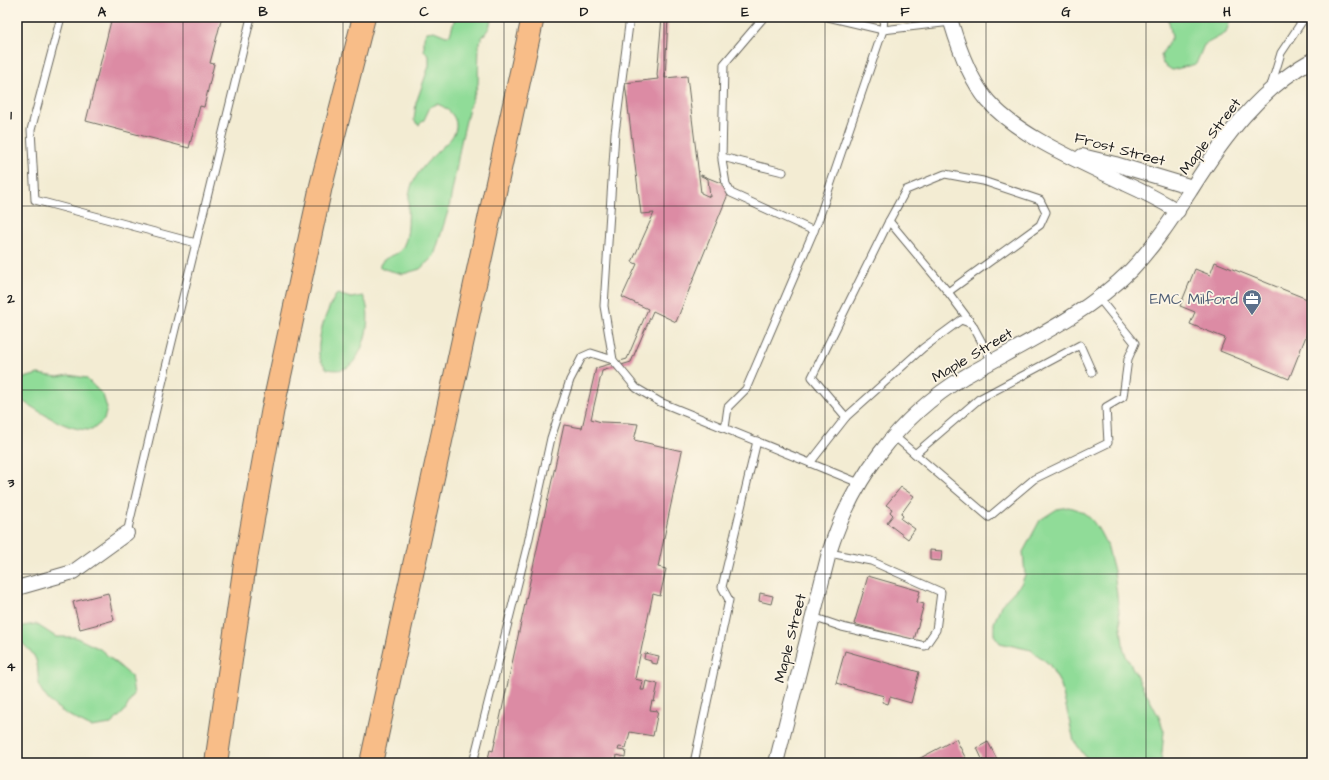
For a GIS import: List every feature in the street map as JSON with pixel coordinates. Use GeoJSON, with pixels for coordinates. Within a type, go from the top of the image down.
{"type":"FeatureCollection","features":[{"type":"Feature","properties":{"kind":"highway"},"geometry":{"type":"LineString","coordinates":[[216,763],[245,564],[273,408],[319,193],[364,17]]}},
{"type":"Feature","properties":{"kind":"highway"},"geometry":{"type":"LineString","coordinates":[[371,763],[533,17]]}},
{"type":"Feature","properties":{"kind":"street","name":"Frost Street"},"geometry":{"type":"LineString","coordinates":[[950,20],[971,73],[988,101],[998,111],[1021,128],[1062,152],[1140,190],[1178,211]]}},
{"type":"Feature","properties":{"kind":"street","name":"Maple Street"},"geometry":{"type":"LineString","coordinates":[[776,763],[829,553],[842,518],[859,483],[879,454],[910,420],[944,390],[1046,331],[1098,297],[1116,283],[1140,260],[1162,234],[1192,187],[1230,133],[1254,105],[1270,89],[1312,60]]}},
{"type":"Feature","properties":{"kind":"street","name":"Frost Street"},"geometry":{"type":"LineString","coordinates":[[1062,152],[1115,164],[1192,187]]}},
{"type":"Feature","properties":{"kind":"street"},"geometry":{"type":"LineString","coordinates":[[17,588],[74,572],[127,533]]}},
{"type":"Feature","properties":{"kind":"lane"},"geometry":{"type":"LineString","coordinates":[[61,17],[32,130],[35,200],[196,243]]}},
{"type":"Feature","properties":{"kind":"lane"},"geometry":{"type":"LineString","coordinates":[[127,533],[251,17]]}},
{"type":"Feature","properties":{"kind":"lane"},"geometry":{"type":"LineString","coordinates":[[630,17],[615,134],[604,306],[614,360],[636,388],[660,402],[859,483]]}},
{"type":"Feature","properties":{"kind":"lane"},"geometry":{"type":"LineString","coordinates":[[764,17],[724,64],[722,157],[726,184],[730,193],[814,231]]}},
{"type":"Feature","properties":{"kind":"lane"},"geometry":{"type":"LineString","coordinates":[[828,17],[883,30],[950,20]]}},
{"type":"Feature","properties":{"kind":"lane"},"geometry":{"type":"LineString","coordinates":[[725,428],[728,408],[746,388],[814,231],[883,30],[884,17]]}},
{"type":"Feature","properties":{"kind":"lane"},"geometry":{"type":"LineString","coordinates":[[1270,89],[1281,53],[1305,17]]}},
{"type":"Feature","properties":{"kind":"lane"},"geometry":{"type":"LineString","coordinates":[[722,157],[783,172]]}},
{"type":"Feature","properties":{"kind":"lane"},"geometry":{"type":"LineString","coordinates":[[846,416],[812,377],[889,221],[906,190],[945,174],[983,181],[1040,200],[1046,212],[1040,225],[948,292]]}},
{"type":"Feature","properties":{"kind":"lane"},"geometry":{"type":"LineString","coordinates":[[889,221],[948,292],[972,324],[992,361]]}},
{"type":"Feature","properties":{"kind":"lane"},"geometry":{"type":"LineString","coordinates":[[894,436],[989,517],[1034,479],[1108,443],[1106,407],[1123,397],[1128,359],[1135,343],[1098,297]]}},
{"type":"Feature","properties":{"kind":"lane"},"geometry":{"type":"LineString","coordinates":[[810,462],[846,416],[923,348],[961,320],[972,324]]}},
{"type":"Feature","properties":{"kind":"lane"},"geometry":{"type":"LineString","coordinates":[[915,454],[979,400],[1080,345],[1092,372]]}},
{"type":"Feature","properties":{"kind":"lane"},"geometry":{"type":"LineString","coordinates":[[473,763],[528,542],[551,438],[570,380],[582,357],[590,353],[614,360]]}},
{"type":"Feature","properties":{"kind":"lane"},"geometry":{"type":"LineString","coordinates":[[694,763],[729,600],[722,587],[757,441]]}},
{"type":"Feature","properties":{"kind":"lane"},"geometry":{"type":"LineString","coordinates":[[813,616],[842,627],[925,646],[936,630],[941,592],[871,561],[829,553]]}},
{"type":"Feature","properties":{"kind":"green space"},"geometry":{"type":"Polygon","coordinates":[[[455,17],[492,17],[489,28],[479,42],[478,84],[469,108],[449,208],[434,256],[420,269],[403,274],[380,268],[380,265],[385,259],[398,253],[406,240],[408,232],[410,191],[414,179],[428,162],[451,139],[456,129],[453,115],[446,108],[437,104],[430,107],[424,120],[419,125],[414,120],[416,103],[429,66],[429,56],[424,50],[424,37],[427,32],[434,31],[446,36],[450,35],[455,17]]]}},
{"type":"Feature","properties":{"kind":"green space"},"geometry":{"type":"Polygon","coordinates":[[[1168,17],[1231,17],[1226,33],[1204,45],[1196,64],[1172,70],[1163,64],[1161,55],[1172,37],[1168,17]]]}},
{"type":"Feature","properties":{"kind":"green space"},"geometry":{"type":"Polygon","coordinates":[[[338,294],[351,298],[363,296],[368,313],[368,323],[363,344],[354,361],[346,368],[335,370],[327,369],[321,361],[319,355],[319,340],[332,301],[338,294]]]}},
{"type":"Feature","properties":{"kind":"green space"},"geometry":{"type":"Polygon","coordinates":[[[38,374],[58,377],[69,375],[86,378],[103,395],[107,408],[104,420],[92,430],[72,427],[62,424],[17,398],[17,384],[21,379],[38,374]]]}},
{"type":"Feature","properties":{"kind":"green space"},"geometry":{"type":"Polygon","coordinates":[[[1068,507],[1082,512],[1092,520],[1107,544],[1114,571],[1124,652],[1159,717],[1164,731],[1161,763],[1090,763],[1074,741],[1061,685],[1049,664],[1031,650],[1000,643],[994,635],[994,623],[1001,605],[1021,584],[1025,575],[1023,552],[1040,520],[1057,509],[1068,507]]]}},
{"type":"Feature","properties":{"kind":"green space"},"geometry":{"type":"Polygon","coordinates":[[[36,624],[56,637],[75,637],[100,649],[131,676],[134,694],[124,712],[111,724],[91,727],[69,716],[44,695],[39,685],[34,655],[21,641],[20,637],[20,632],[23,626],[36,624]]]}},
{"type":"Feature","properties":{"kind":"building"},"geometry":{"type":"Polygon","coordinates":[[[112,17],[222,17],[210,63],[214,64],[204,107],[200,106],[189,148],[86,121],[112,17]]]}},
{"type":"Feature","properties":{"kind":"building"},"geometry":{"type":"Polygon","coordinates":[[[662,17],[668,17],[665,78],[687,76],[701,193],[710,197],[708,179],[701,175],[731,187],[676,322],[653,311],[631,362],[602,371],[591,419],[601,422],[638,424],[634,440],[682,451],[658,567],[666,569],[660,596],[653,594],[635,679],[643,681],[641,690],[644,690],[646,681],[658,684],[654,702],[652,701],[650,710],[658,711],[653,736],[630,732],[626,748],[619,747],[618,750],[626,751],[625,757],[617,755],[616,763],[487,763],[490,750],[493,751],[564,425],[582,428],[596,368],[627,359],[648,309],[622,297],[637,264],[632,262],[654,213],[641,214],[625,83],[658,79],[657,75],[662,17]]]}},
{"type":"Feature","properties":{"kind":"building","name":"EMC Milford"},"geometry":{"type":"Polygon","coordinates":[[[1215,262],[1312,301],[1312,321],[1289,379],[1220,351],[1225,338],[1190,324],[1195,312],[1180,306],[1195,269],[1210,275],[1215,262]]]}},
{"type":"Feature","properties":{"kind":"building"},"geometry":{"type":"Polygon","coordinates":[[[901,487],[914,496],[901,514],[903,516],[901,519],[915,529],[908,539],[887,523],[893,515],[890,512],[892,509],[886,505],[901,487]]]}},
{"type":"Feature","properties":{"kind":"building"},"geometry":{"type":"Polygon","coordinates":[[[930,550],[942,551],[941,561],[930,560],[930,550]]]}},
{"type":"Feature","properties":{"kind":"building"},"geometry":{"type":"Polygon","coordinates":[[[868,576],[920,591],[917,602],[924,604],[914,640],[854,624],[868,576]]]}},
{"type":"Feature","properties":{"kind":"building"},"geometry":{"type":"Polygon","coordinates":[[[108,593],[114,620],[80,629],[73,602],[108,593]]]}},
{"type":"Feature","properties":{"kind":"building"},"geometry":{"type":"Polygon","coordinates":[[[760,593],[773,596],[771,604],[759,601],[760,593]]]}},
{"type":"Feature","properties":{"kind":"building"},"geometry":{"type":"Polygon","coordinates":[[[845,651],[919,672],[911,703],[890,697],[888,704],[882,702],[884,696],[836,683],[845,651]]]}},
{"type":"Feature","properties":{"kind":"building"},"geometry":{"type":"Polygon","coordinates":[[[645,653],[659,656],[657,664],[651,663],[651,661],[644,659],[645,653]]]}},
{"type":"Feature","properties":{"kind":"building"},"geometry":{"type":"Polygon","coordinates":[[[956,739],[968,763],[913,763],[913,762],[956,739]]]}},
{"type":"Feature","properties":{"kind":"building"},"geometry":{"type":"Polygon","coordinates":[[[988,742],[999,763],[984,763],[977,748],[988,742]]]}},
{"type":"Feature","properties":{"kind":"place","name":"EMC Milford"},"geometry":{"type":"Point","coordinates":[1252,316]}}]}
